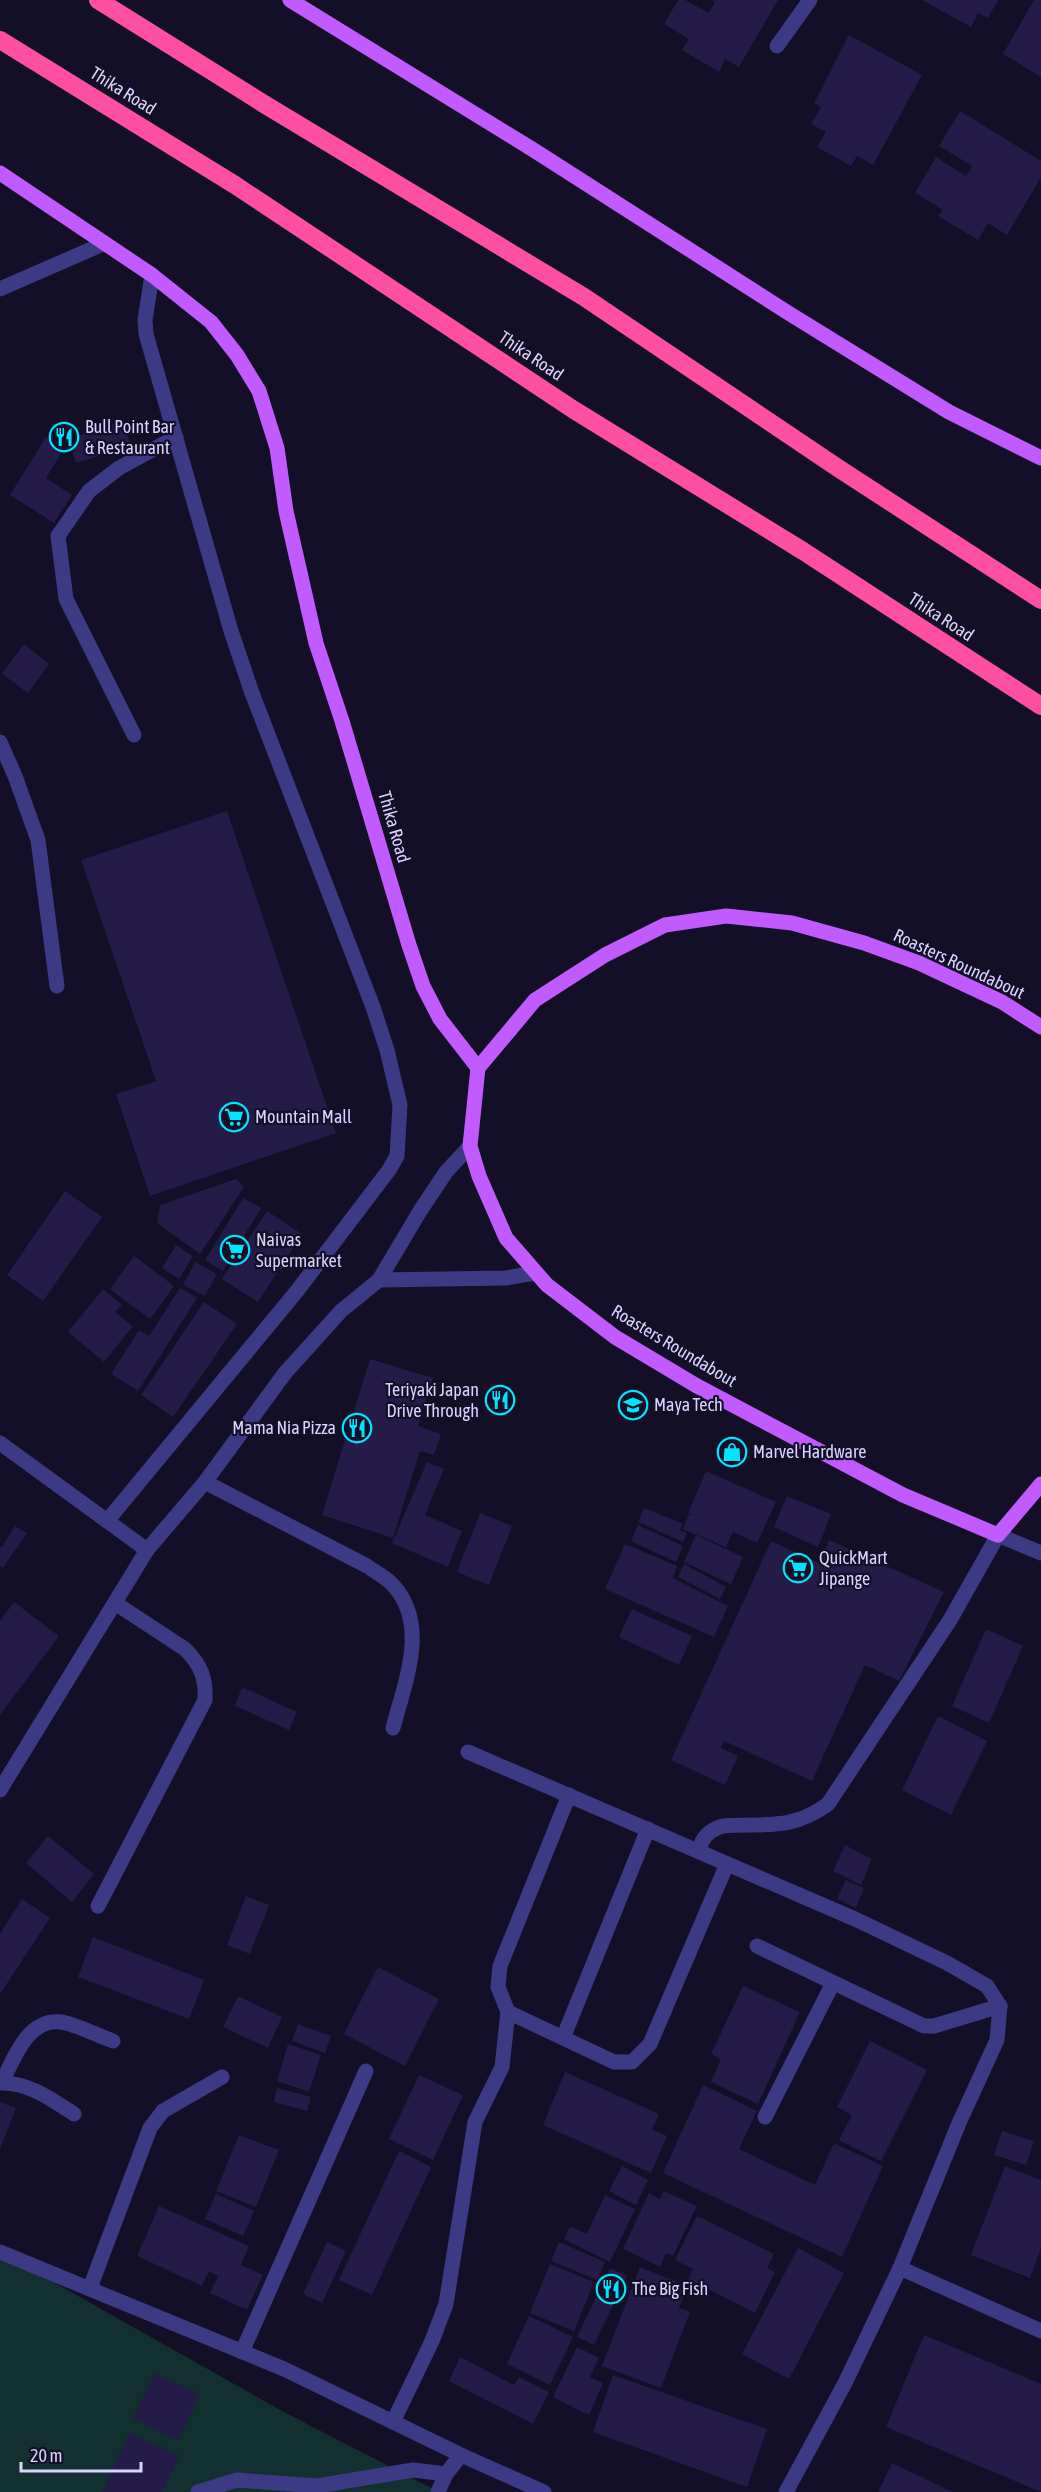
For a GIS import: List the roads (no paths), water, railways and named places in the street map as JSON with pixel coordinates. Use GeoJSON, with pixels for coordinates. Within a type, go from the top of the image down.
{"type":"FeatureCollection","features":[{"type":"Feature","properties":{"kind":"highway"},"geometry":{"type":"LineString","coordinates":[[98,0],[264,104],[584,297],[858,481],[1041,600]]}},
{"type":"Feature","properties":{"kind":"highway","name":"Thika Road"},"geometry":{"type":"LineString","coordinates":[[0,40],[235,185],[574,410],[793,545],[1041,706]]}},
{"type":"Feature","properties":{"kind":"main road"},"geometry":{"type":"LineString","coordinates":[[290,0],[532,148],[790,314],[949,412],[1041,458]]}},
{"type":"Feature","properties":{"kind":"main road","name":"Thika Road"},"geometry":{"type":"LineString","coordinates":[[0,174],[152,275],[211,322],[237,355],[259,391],[277,448],[286,511],[316,643],[342,721],[405,935],[423,986],[440,1019],[478,1068]]}},
{"type":"Feature","properties":{"kind":"main road","name":"Roasters Roundabout"},"geometry":{"type":"LineString","coordinates":[[998,1535],[903,1495],[697,1386],[615,1337],[547,1285],[506,1238],[479,1176],[470,1146],[478,1068],[534,1000],[605,955],[665,925],[726,916],[792,923],[864,943],[919,963],[1002,1002],[1041,1027]]}},
{"type":"Feature","properties":{"kind":"main road"},"geometry":{"type":"LineString","coordinates":[[998,1535],[1041,1484]]}},
{"type":"Feature","properties":{"kind":"street"},"geometry":{"type":"LineString","coordinates":[[777,46],[810,0]]}},
{"type":"Feature","properties":{"kind":"street"},"geometry":{"type":"LineString","coordinates":[[0,289],[104,244]]}},
{"type":"Feature","properties":{"kind":"street"},"geometry":{"type":"LineString","coordinates":[[107,1521],[297,1291],[389,1170],[396,1156],[400,1104],[373,1006],[248,683],[231,631],[146,334],[145,320],[152,275]]}},
{"type":"Feature","properties":{"kind":"street"},"geometry":{"type":"LineString","coordinates":[[134,735],[66,598],[58,536],[89,491],[119,468],[176,437]]}},
{"type":"Feature","properties":{"kind":"street"},"geometry":{"type":"LineString","coordinates":[[0,742],[38,840],[57,986]]}},
{"type":"Feature","properties":{"kind":"street"},"geometry":{"type":"LineString","coordinates":[[0,1790],[147,1550],[205,1482],[285,1373],[340,1311],[379,1280],[446,1172],[470,1146]]}},
{"type":"Feature","properties":{"kind":"street"},"geometry":{"type":"LineString","coordinates":[[379,1280],[506,1278],[535,1273]]}},
{"type":"Feature","properties":{"kind":"street"},"geometry":{"type":"LineString","coordinates":[[0,1443],[147,1550]]}},
{"type":"Feature","properties":{"kind":"street"},"geometry":{"type":"LineString","coordinates":[[205,1482],[367,1566],[391,1583],[405,1604],[411,1623],[414,1650],[393,1728]]}},
{"type":"Feature","properties":{"kind":"street"},"geometry":{"type":"LineString","coordinates":[[699,1851],[701,1840],[714,1829],[723,1826],[790,1824],[812,1815],[828,1804],[950,1620],[998,1535],[1041,1553]]}},
{"type":"Feature","properties":{"kind":"street"},"geometry":{"type":"LineString","coordinates":[[98,1906],[205,1700],[203,1672],[185,1649],[115,1603]]}},
{"type":"Feature","properties":{"kind":"street"},"geometry":{"type":"LineString","coordinates":[[468,1752],[855,1919],[947,1963],[987,1986],[1000,2006],[997,2040],[959,2123],[900,2268],[845,2383],[786,2492]]}},
{"type":"Feature","properties":{"kind":"street"},"geometry":{"type":"LineString","coordinates":[[393,2422],[432,2342],[446,2304],[475,2122],[502,2067],[508,2012],[498,1988],[500,1966],[569,1796]]}},
{"type":"Feature","properties":{"kind":"street"},"geometry":{"type":"LineString","coordinates":[[563,2038],[648,1829]]}},
{"type":"Feature","properties":{"kind":"street"},"geometry":{"type":"LineString","coordinates":[[508,2012],[614,2062],[632,2062],[650,2044],[727,1864]]}},
{"type":"Feature","properties":{"kind":"street"},"geometry":{"type":"LineString","coordinates":[[757,1946],[924,2026],[934,2026],[1000,2006]]}},
{"type":"Feature","properties":{"kind":"street"},"geometry":{"type":"LineString","coordinates":[[765,2117],[833,1983]]}},
{"type":"Feature","properties":{"kind":"street"},"geometry":{"type":"LineString","coordinates":[[74,2114],[31,2088],[21,2084],[1,2083],[23,2041],[39,2027],[60,2022],[113,2041]]}},
{"type":"Feature","properties":{"kind":"street"},"geometry":{"type":"LineString","coordinates":[[242,2352],[366,2072]]}},
{"type":"Feature","properties":{"kind":"street"},"geometry":{"type":"LineString","coordinates":[[90,2288],[150,2128],[163,2111],[222,2078]]}},
{"type":"Feature","properties":{"kind":"street"},"geometry":{"type":"LineString","coordinates":[[0,2252],[284,2369],[461,2455],[544,2492]]}},
{"type":"Feature","properties":{"kind":"street"},"geometry":{"type":"LineString","coordinates":[[900,2268],[1041,2331]]}},
{"type":"Feature","properties":{"kind":"street"},"geometry":{"type":"LineString","coordinates":[[438,2492],[446,2474],[461,2455]]}},
{"type":"Feature","properties":{"kind":"street"},"geometry":{"type":"LineString","coordinates":[[198,2492],[237,2480],[317,2486],[413,2470],[446,2474]]}},
{"type":"Feature","properties":{"kind":"place","name":"Bull Point Bar & Restaurant"},"geometry":{"type":"Point","coordinates":[64,437]}},
{"type":"Feature","properties":{"kind":"place","name":"Mountain Mall"},"geometry":{"type":"Point","coordinates":[234,1117]}},
{"type":"Feature","properties":{"kind":"place","name":"Naivas Supermarket"},"geometry":{"type":"Point","coordinates":[235,1250]}},
{"type":"Feature","properties":{"kind":"place","name":"Teriyaki Japan Drive Through"},"geometry":{"type":"Point","coordinates":[500,1400]}},
{"type":"Feature","properties":{"kind":"place","name":"Maya Tech"},"geometry":{"type":"Point","coordinates":[633,1405]}},
{"type":"Feature","properties":{"kind":"place","name":"Mama Nia Pizza"},"geometry":{"type":"Point","coordinates":[357,1428]}},
{"type":"Feature","properties":{"kind":"place","name":"Marvel Hardware"},"geometry":{"type":"Point","coordinates":[732,1452]}},
{"type":"Feature","properties":{"kind":"place","name":"QuickMart Jipange"},"geometry":{"type":"Point","coordinates":[798,1568]}},
{"type":"Feature","properties":{"kind":"place","name":"The Big Fish"},"geometry":{"type":"Point","coordinates":[611,2289]}}]}
